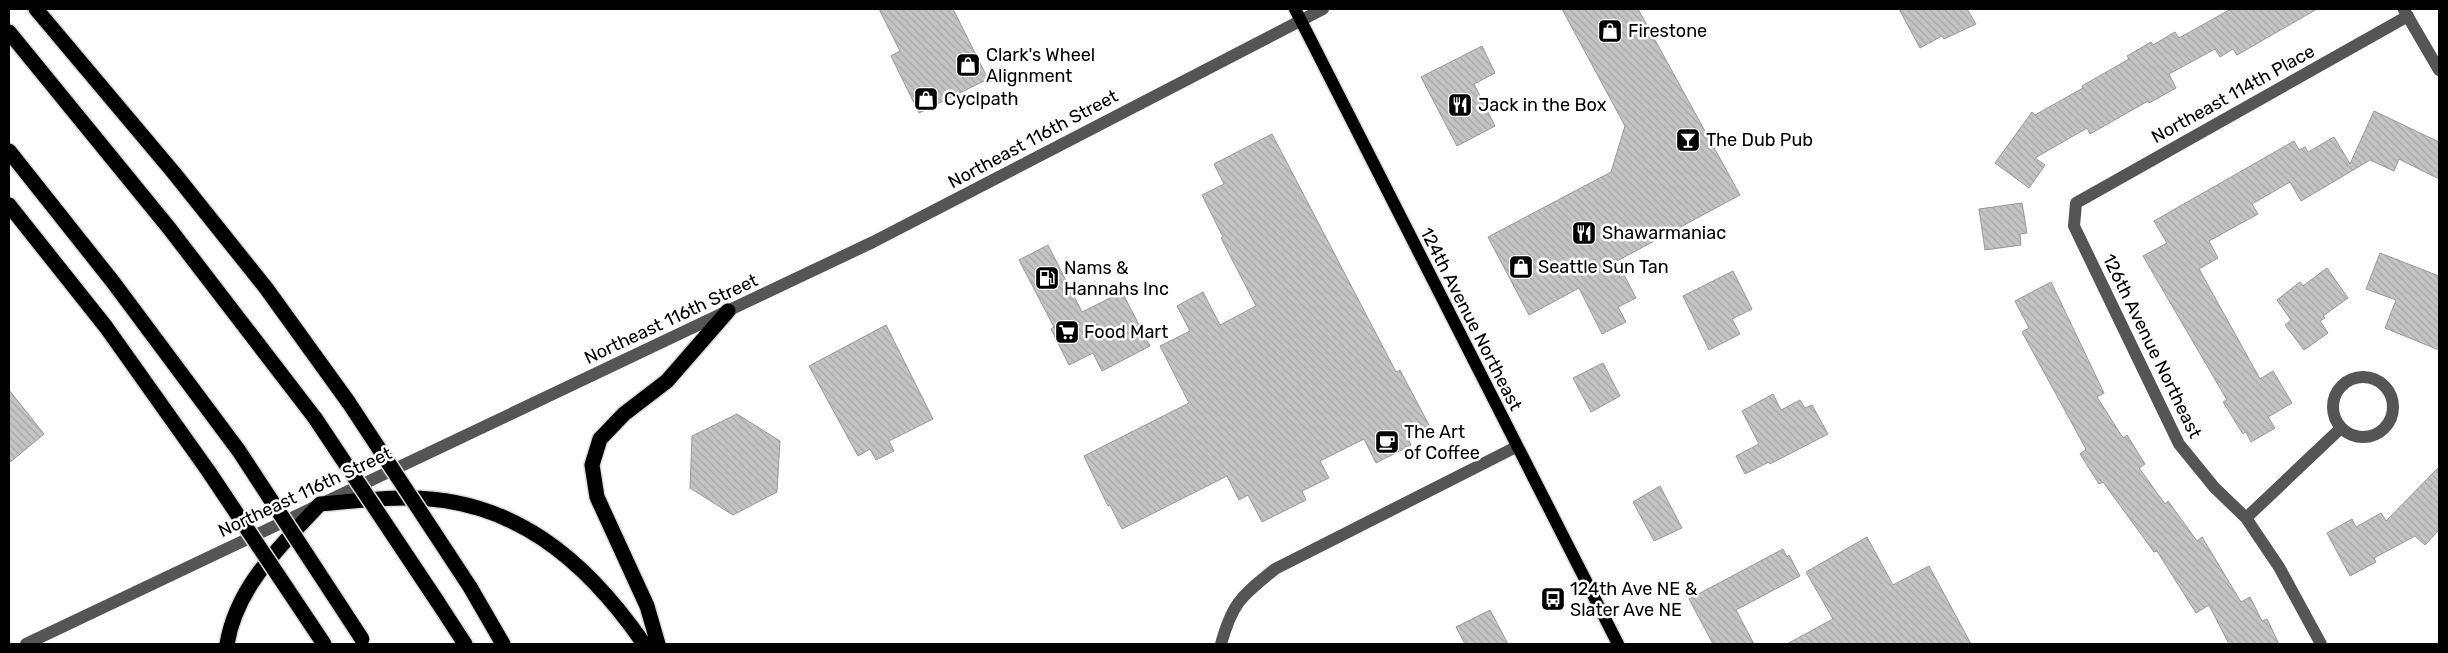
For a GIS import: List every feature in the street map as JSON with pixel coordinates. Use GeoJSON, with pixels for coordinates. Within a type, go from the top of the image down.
{"type":"FeatureCollection","features":[{"type":"Feature","properties":{"kind":"highway"},"geometry":{"type":"LineString","coordinates":[[36,9],[174,173],[266,288],[349,403],[470,587],[503,644]]}},
{"type":"Feature","properties":{"kind":"highway"},"geometry":{"type":"LineString","coordinates":[[9,32],[146,199],[315,418],[465,644]]}},
{"type":"Feature","properties":{"kind":"highway"},"geometry":{"type":"LineString","coordinates":[[9,151],[113,282],[239,451],[363,642]]}},
{"type":"Feature","properties":{"kind":"highway"},"geometry":{"type":"LineString","coordinates":[[9,205],[106,327],[209,472],[324,644]]}},
{"type":"Feature","properties":{"kind":"highway"},"geometry":{"type":"LineString","coordinates":[[658,644],[647,606],[597,497],[592,465],[600,439],[624,414],[667,381],[728,311]]}},
{"type":"Feature","properties":{"kind":"highway"},"geometry":{"type":"LineString","coordinates":[[227,644],[236,612],[256,574],[320,504],[404,498],[454,502],[490,511],[516,522],[555,545],[594,580],[619,609],[644,644]]}},
{"type":"Feature","properties":{"kind":"main road","name":"124th Avenue Northeast"},"geometry":{"type":"LineString","coordinates":[[1295,9],[1618,644]]}},
{"type":"Feature","properties":{"kind":"street","name":"Northeast 116th Street"},"geometry":{"type":"LineString","coordinates":[[26,644],[873,242],[1323,9]]}},
{"type":"Feature","properties":{"kind":"street"},"geometry":{"type":"LineString","coordinates":[[2406,13],[2439,70]]}},
{"type":"Feature","properties":{"kind":"street","name":"Northeast 114th Place"},"geometry":{"type":"LineString","coordinates":[[2076,202],[2406,13]]}},
{"type":"Feature","properties":{"kind":"street","name":"126th Avenue Northeast"},"geometry":{"type":"LineString","coordinates":[[2076,202],[2074,226],[2179,444],[2214,487],[2246,518],[2279,567],[2321,644]]}},
{"type":"Feature","properties":{"kind":"street"},"geometry":{"type":"LineString","coordinates":[[2366,376],[2377,380],[2385,386],[2391,395],[2394,405],[2392,416],[2384,429],[2370,437],[2360,438],[2341,428],[2335,419],[2332,409],[2334,398],[2342,385],[2356,377],[2366,376]]}},
{"type":"Feature","properties":{"kind":"street"},"geometry":{"type":"LineString","coordinates":[[2246,518],[2341,428]]}},
{"type":"Feature","properties":{"kind":"street"},"geometry":{"type":"LineString","coordinates":[[1221,644],[1229,617],[1242,596],[1275,569],[1516,446]]}},
{"type":"Feature","properties":{"kind":"building"},"geometry":{"type":"Polygon","coordinates":[[[879,9],[953,9],[988,79],[919,113],[891,56],[900,51],[879,9]]]}},
{"type":"Feature","properties":{"kind":"building"},"geometry":{"type":"Polygon","coordinates":[[[1562,9],[1638,9],[1740,195],[1617,261],[1636,298],[1618,307],[1626,322],[1602,334],[1579,288],[1529,315],[1488,237],[1611,172],[1625,126],[1562,9]]]}},
{"type":"Feature","properties":{"kind":"building"},"geometry":{"type":"Polygon","coordinates":[[[1899,9],[1967,9],[1976,24],[1944,39],[1942,36],[1920,48],[1899,9]]]}},
{"type":"Feature","properties":{"kind":"building"},"geometry":{"type":"Polygon","coordinates":[[[2231,9],[2317,9],[2237,55],[2233,49],[2220,57],[2215,49],[2169,74],[2176,88],[2149,103],[2148,101],[2090,134],[2087,128],[2035,158],[2045,165],[2029,188],[1995,163],[2032,112],[2035,115],[2083,88],[2082,86],[2129,59],[2127,56],[2151,42],[2153,45],[2175,32],[2179,38],[2231,9]]]}},
{"type":"Feature","properties":{"kind":"building","name":"Jack in the Box"},"geometry":{"type":"Polygon","coordinates":[[[1482,46],[1495,73],[1474,84],[1495,126],[1457,146],[1421,77],[1482,46]]]}},
{"type":"Feature","properties":{"kind":"building"},"geometry":{"type":"Polygon","coordinates":[[[2374,111],[2439,142],[2439,179],[2399,159],[2394,171],[2370,160],[2301,201],[2290,182],[2252,204],[2258,214],[2209,241],[2218,258],[2199,269],[2260,379],[2273,371],[2292,403],[2268,417],[2275,428],[2251,442],[2246,432],[2243,434],[2223,402],[2227,400],[2143,256],[2167,243],[2154,221],[2294,141],[2299,150],[2305,147],[2308,152],[2334,137],[2350,164],[2374,111]]]}},
{"type":"Feature","properties":{"kind":"building"},"geometry":{"type":"Polygon","coordinates":[[[1272,134],[1396,372],[1400,370],[1430,427],[1408,439],[1411,445],[1376,463],[1364,439],[1320,461],[1329,478],[1302,491],[1306,500],[1262,522],[1248,495],[1239,500],[1227,476],[1122,529],[1110,505],[1108,506],[1084,456],[1189,403],[1160,346],[1190,331],[1177,306],[1203,292],[1220,325],[1256,306],[1221,238],[1223,237],[1202,195],[1224,184],[1214,164],[1272,134]]]}},
{"type":"Feature","properties":{"kind":"building"},"geometry":{"type":"Polygon","coordinates":[[[2022,203],[2027,233],[2020,234],[2021,245],[1985,250],[1979,209],[2022,203]]]}},
{"type":"Feature","properties":{"kind":"building"},"geometry":{"type":"Polygon","coordinates":[[[1048,245],[1082,312],[1122,292],[1150,346],[1102,371],[1093,353],[1069,365],[1051,329],[1054,327],[1019,260],[1048,245]]]}},
{"type":"Feature","properties":{"kind":"building"},"geometry":{"type":"Polygon","coordinates":[[[2380,253],[2439,276],[2439,350],[2385,328],[2396,300],[2366,289],[2380,253]]]}},
{"type":"Feature","properties":{"kind":"building"},"geometry":{"type":"Polygon","coordinates":[[[2327,268],[2348,298],[2323,316],[2325,318],[2320,321],[2328,333],[2304,350],[2285,325],[2291,320],[2277,300],[2300,282],[2303,286],[2327,268]]]}},
{"type":"Feature","properties":{"kind":"building"},"geometry":{"type":"Polygon","coordinates":[[[1733,271],[1752,309],[1732,319],[1740,334],[1709,350],[1683,296],[1733,271]]]}},
{"type":"Feature","properties":{"kind":"building"},"geometry":{"type":"Polygon","coordinates":[[[2051,282],[2104,393],[2097,397],[2123,438],[2127,435],[2145,464],[2139,468],[2165,504],[2168,501],[2197,541],[2202,537],[2241,602],[2250,597],[2262,621],[2267,619],[2279,644],[2229,644],[2209,605],[2196,613],[2157,551],[2154,552],[2103,482],[2099,484],[2080,454],[2086,449],[2022,332],[2029,328],[2015,301],[2051,282]]]}},
{"type":"Feature","properties":{"kind":"building"},"geometry":{"type":"Polygon","coordinates":[[[886,325],[933,419],[889,441],[894,451],[876,460],[870,449],[858,456],[809,366],[886,325]]]}},
{"type":"Feature","properties":{"kind":"building"},"geometry":{"type":"Polygon","coordinates":[[[1603,363],[1620,396],[1591,412],[1573,378],[1603,363]]]}},
{"type":"Feature","properties":{"kind":"building"},"geometry":{"type":"Polygon","coordinates":[[[9,390],[44,434],[9,463],[9,390]]]}},
{"type":"Feature","properties":{"kind":"building"},"geometry":{"type":"Polygon","coordinates":[[[1773,394],[1781,410],[1800,400],[1805,408],[1812,405],[1828,434],[1770,464],[1769,462],[1745,474],[1736,456],[1759,444],[1742,411],[1773,394]]]}},
{"type":"Feature","properties":{"kind":"building"},"geometry":{"type":"Polygon","coordinates":[[[737,414],[780,441],[777,492],[733,515],[690,488],[692,436],[737,414]]]}},
{"type":"Feature","properties":{"kind":"building"},"geometry":{"type":"Polygon","coordinates":[[[2439,467],[2439,530],[2425,545],[2415,536],[2374,558],[2376,562],[2350,576],[2327,533],[2352,519],[2356,527],[2381,513],[2386,521],[2439,467]]]}},
{"type":"Feature","properties":{"kind":"building"},"geometry":{"type":"Polygon","coordinates":[[[1660,486],[1682,528],[1654,541],[1633,502],[1660,486]]]}},
{"type":"Feature","properties":{"kind":"building"},"geometry":{"type":"Polygon","coordinates":[[[1867,537],[1893,585],[1929,566],[1971,644],[1787,644],[1833,619],[1806,572],[1867,537]]]}},
{"type":"Feature","properties":{"kind":"building"},"geometry":{"type":"Polygon","coordinates":[[[1783,549],[1787,557],[1789,555],[1800,576],[1736,610],[1754,644],[1713,644],[1689,599],[1783,549]]]}},
{"type":"Feature","properties":{"kind":"building"},"geometry":{"type":"Polygon","coordinates":[[[1490,610],[1508,644],[1465,644],[1456,627],[1490,610]]]}},
{"type":"Feature","properties":{"kind":"place","name":"Firestone"},"geometry":{"type":"Point","coordinates":[1610,31]}},
{"type":"Feature","properties":{"kind":"place","name":"Clark's Wheel Alignment"},"geometry":{"type":"Point","coordinates":[968,65]}},
{"type":"Feature","properties":{"kind":"place","name":"Cyclpath"},"geometry":{"type":"Point","coordinates":[926,99]}},
{"type":"Feature","properties":{"kind":"place","name":"Jack in the Box"},"geometry":{"type":"Point","coordinates":[1460,105]}},
{"type":"Feature","properties":{"kind":"place","name":"The Dub Pub"},"geometry":{"type":"Point","coordinates":[1688,140]}},
{"type":"Feature","properties":{"kind":"place","name":"Shawarmaniac"},"geometry":{"type":"Point","coordinates":[1584,233]}},
{"type":"Feature","properties":{"kind":"place","name":"Seattle Sun Tan"},"geometry":{"type":"Point","coordinates":[1521,267]}},
{"type":"Feature","properties":{"kind":"place","name":"Nams & Hannahs Inc"},"geometry":{"type":"Point","coordinates":[1047,278]}},
{"type":"Feature","properties":{"kind":"place","name":"Food Mart"},"geometry":{"type":"Point","coordinates":[1067,332]}},
{"type":"Feature","properties":{"kind":"place","name":"The Art of Coffee"},"geometry":{"type":"Point","coordinates":[1387,442]}},
{"type":"Feature","properties":{"kind":"place","name":"124th Ave NE & Slater Ave NE"},"geometry":{"type":"Point","coordinates":[1553,599]}}]}
